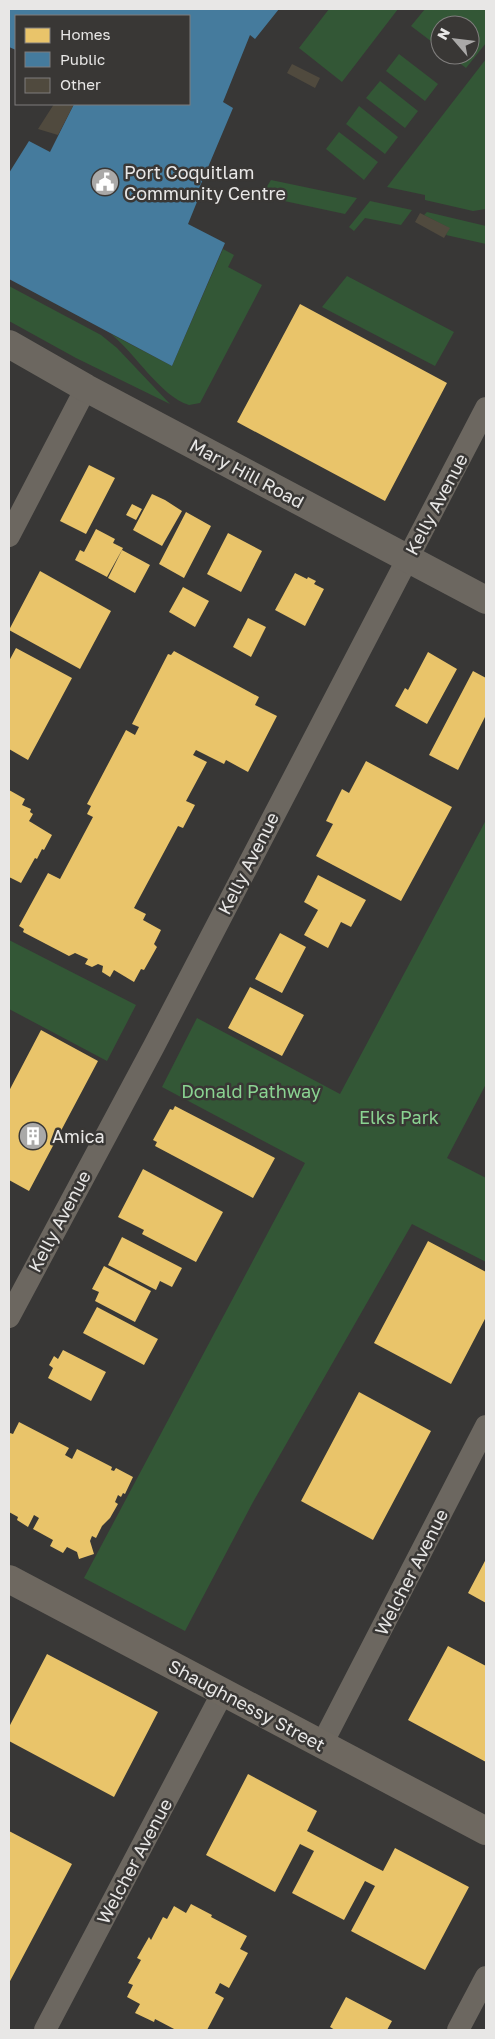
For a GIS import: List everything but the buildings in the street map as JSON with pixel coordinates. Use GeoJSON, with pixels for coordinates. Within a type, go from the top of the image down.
{"type":"FeatureCollection","features":[{"type":"Feature","properties":{"kind":"main road","name":"Shaughnessy Street"},"geometry":{"type":"LineString","coordinates":[[9,1579],[486,1831]]}},
{"type":"Feature","properties":{"kind":"street","name":"Mary Hill Road"},"geometry":{"type":"LineString","coordinates":[[9,344],[86,388],[486,600]]}},
{"type":"Feature","properties":{"kind":"street"},"geometry":{"type":"LineString","coordinates":[[9,536],[86,388]]}},
{"type":"Feature","properties":{"kind":"street","name":"Kelly Avenue"},"geometry":{"type":"LineString","coordinates":[[9,1317],[154,1046],[486,408]]}},
{"type":"Feature","properties":{"kind":"street","name":"Welcher Avenue"},"geometry":{"type":"LineString","coordinates":[[322,1744],[486,1426]]}},
{"type":"Feature","properties":{"kind":"street","name":"Welcher Avenue"},"geometry":{"type":"LineString","coordinates":[[45,2030],[223,1692]]}},
{"type":"Feature","properties":{"kind":"street"},"geometry":{"type":"LineString","coordinates":[[458,2030],[486,1977]]}},
{"type":"Feature","properties":{"kind":"green space"},"geometry":{"type":"Polygon","coordinates":[[[329,9],[398,9],[342,82],[299,48],[329,9]]]}},
{"type":"Feature","properties":{"kind":"green space"},"geometry":{"type":"Polygon","coordinates":[[[425,9],[486,9],[486,43],[480,50],[480,15],[430,15],[430,40],[411,26],[425,9]]]}},
{"type":"Feature","properties":{"kind":"green space"},"geometry":{"type":"Polygon","coordinates":[[[399,54],[438,84],[425,101],[386,71],[399,54]]]}},
{"type":"Feature","properties":{"kind":"green space"},"geometry":{"type":"Polygon","coordinates":[[[486,59],[486,209],[473,211],[425,200],[425,195],[387,187],[486,59]]]}},
{"type":"Feature","properties":{"kind":"green space"},"geometry":{"type":"Polygon","coordinates":[[[380,81],[418,111],[405,128],[366,98],[380,81]]]}},
{"type":"Feature","properties":{"kind":"green space"},"geometry":{"type":"Polygon","coordinates":[[[359,106],[398,137],[385,154],[346,124],[359,106]]]}},
{"type":"Feature","properties":{"kind":"green space"},"geometry":{"type":"Polygon","coordinates":[[[339,132],[378,162],[364,180],[326,149],[339,132]]]}},
{"type":"Feature","properties":{"kind":"green space"},"geometry":{"type":"Polygon","coordinates":[[[271,180],[357,198],[345,214],[261,196],[271,180]]]}},
{"type":"Feature","properties":{"kind":"green space"},"geometry":{"type":"Polygon","coordinates":[[[370,201],[412,210],[401,225],[365,218],[354,231],[349,227],[370,201]]]}},
{"type":"Feature","properties":{"kind":"green space"},"geometry":{"type":"Polygon","coordinates":[[[427,212],[486,226],[486,244],[446,235],[449,228],[424,215],[427,212]]]}},
{"type":"Feature","properties":{"kind":"green space"},"geometry":{"type":"Polygon","coordinates":[[[223,249],[234,255],[228,267],[262,285],[200,403],[189,405],[178,400],[158,384],[111,334],[172,366],[223,249]]]}},
{"type":"Feature","properties":{"kind":"green space"},"geometry":{"type":"Polygon","coordinates":[[[347,276],[454,332],[435,366],[322,307],[347,276]]]}},
{"type":"Feature","properties":{"kind":"green space"},"geometry":{"type":"Polygon","coordinates":[[[9,286],[101,335],[117,348],[170,404],[76,358],[9,321],[9,286]]]}},
{"type":"Feature","properties":{"kind":"green space","name":"Elks Park"},"geometry":{"type":"Polygon","coordinates":[[[486,820],[486,1084],[447,1158],[486,1178],[486,1262],[412,1224],[253,1502],[185,1631],[84,1578],[305,1163],[162,1087],[197,1018],[340,1094],[486,820]]]}},
{"type":"Feature","properties":{"kind":"green space"},"geometry":{"type":"Polygon","coordinates":[[[9,940],[136,1005],[107,1061],[9,1009],[9,940]]]}},
{"type":"Feature","properties":{"kind":"place","name":"Port Coquitlam Community Centre"},"geometry":{"type":"Point","coordinates":[105,182]}},
{"type":"Feature","properties":{"kind":"place","name":"Amica"},"geometry":{"type":"Point","coordinates":[33,1136]}},
{"type":"Feature","properties":{"kind":"park label","name":"Donald Pathway"},"geometry":{"type":"Point","coordinates":[251,1091]}}]}
